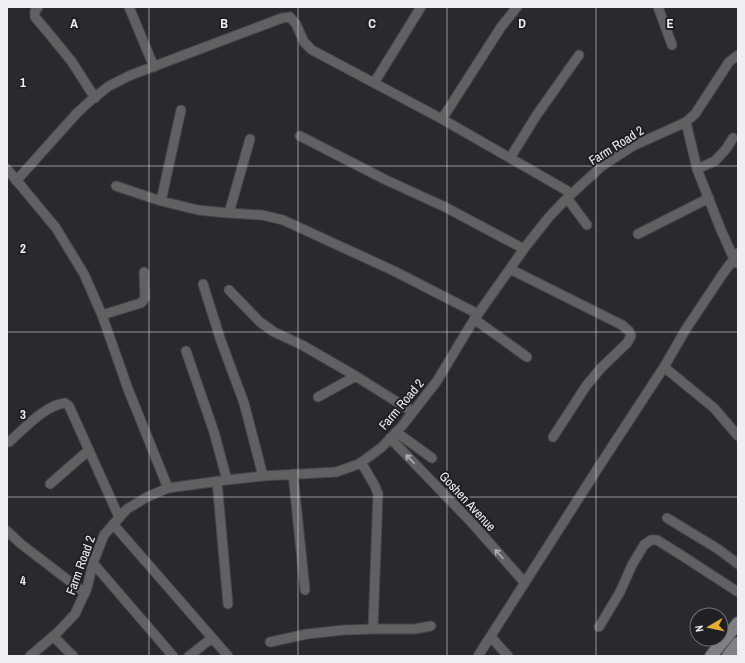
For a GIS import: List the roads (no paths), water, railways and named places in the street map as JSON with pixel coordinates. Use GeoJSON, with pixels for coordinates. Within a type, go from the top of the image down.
{"type":"FeatureCollection","features":[{"type":"Feature","properties":{"kind":"main road"},"geometry":{"type":"LineString","coordinates":[[711,656],[738,623]]}},
{"type":"Feature","properties":{"kind":"main road"},"geometry":{"type":"LineString","coordinates":[[728,656],[738,643]]}},
{"type":"Feature","properties":{"kind":"street"},"geometry":{"type":"LineString","coordinates":[[38,7],[35,11],[35,17],[72,62],[95,98]]}},
{"type":"Feature","properties":{"kind":"street"},"geometry":{"type":"LineString","coordinates":[[129,7],[154,66]]}},
{"type":"Feature","properties":{"kind":"street"},"geometry":{"type":"LineString","coordinates":[[374,83],[421,7]]}},
{"type":"Feature","properties":{"kind":"street"},"geometry":{"type":"LineString","coordinates":[[442,119],[501,27],[517,7]]}},
{"type":"Feature","properties":{"kind":"street"},"geometry":{"type":"LineString","coordinates":[[658,7],[672,45]]}},
{"type":"Feature","properties":{"kind":"street"},"geometry":{"type":"LineString","coordinates":[[16,181],[78,113],[109,86],[154,66],[282,18],[290,17],[296,24],[304,42],[312,50],[442,119],[510,158],[569,196],[587,225]]}},
{"type":"Feature","properties":{"kind":"street"},"geometry":{"type":"LineString","coordinates":[[510,158],[536,116],[579,55]]}},
{"type":"Feature","properties":{"kind":"street","name":"Farm Road 2"},"geometry":{"type":"LineString","coordinates":[[30,656],[75,614],[85,593],[93,563],[104,535],[127,509],[147,497],[168,488],[217,481],[263,476],[336,472],[361,462],[382,447],[413,412],[437,381],[476,316],[549,217],[569,196],[602,166],[633,146],[686,122],[695,114],[729,62],[738,55]]}},
{"type":"Feature","properties":{"kind":"street"},"geometry":{"type":"LineString","coordinates":[[161,201],[181,110]]}},
{"type":"Feature","properties":{"kind":"street"},"geometry":{"type":"LineString","coordinates":[[478,656],[664,367],[686,329],[722,275],[737,258],[697,169],[686,122]]}},
{"type":"Feature","properties":{"kind":"street"},"geometry":{"type":"LineString","coordinates":[[300,136],[386,180],[445,207],[524,249]]}},
{"type":"Feature","properties":{"kind":"street"},"geometry":{"type":"LineString","coordinates":[[697,169],[714,161],[726,149],[733,138]]}},
{"type":"Feature","properties":{"kind":"street"},"geometry":{"type":"LineString","coordinates":[[230,213],[250,139]]}},
{"type":"Feature","properties":{"kind":"street"},"geometry":{"type":"LineString","coordinates":[[7,169],[36,202],[56,228],[84,274],[102,315],[128,389],[168,488]]}},
{"type":"Feature","properties":{"kind":"street"},"geometry":{"type":"LineString","coordinates":[[116,186],[161,201],[198,210],[262,215],[283,220],[394,271],[476,316],[527,357]]}},
{"type":"Feature","properties":{"kind":"street"},"geometry":{"type":"LineString","coordinates":[[638,234],[709,198]]}},
{"type":"Feature","properties":{"kind":"street"},"geometry":{"type":"LineString","coordinates":[[510,269],[622,325],[629,331],[631,336],[627,343],[601,368],[586,386],[553,436]]}},
{"type":"Feature","properties":{"kind":"street"},"geometry":{"type":"LineString","coordinates":[[102,315],[141,303],[145,298],[144,272]]}},
{"type":"Feature","properties":{"kind":"street"},"geometry":{"type":"LineString","coordinates":[[203,284],[221,341],[244,403],[263,476]]}},
{"type":"Feature","properties":{"kind":"street"},"geometry":{"type":"LineString","coordinates":[[229,290],[260,322],[274,332],[302,345],[356,376],[413,412]]}},
{"type":"Feature","properties":{"kind":"street"},"geometry":{"type":"LineString","coordinates":[[186,351],[214,432],[227,480]]}},
{"type":"Feature","properties":{"kind":"street"},"geometry":{"type":"LineString","coordinates":[[664,367],[714,408],[738,436]]}},
{"type":"Feature","properties":{"kind":"street"},"geometry":{"type":"LineString","coordinates":[[318,397],[356,376]]}},
{"type":"Feature","properties":{"kind":"street"},"geometry":{"type":"LineString","coordinates":[[10,442],[42,413],[59,404],[65,403],[69,406],[89,450],[116,520],[228,656]]}},
{"type":"Feature","properties":{"kind":"street"},"geometry":{"type":"LineString","coordinates":[[393,435],[432,458]]}},
{"type":"Feature","properties":{"kind":"street","name":"Goshen Avenue"},"geometry":{"type":"LineString","coordinates":[[393,435],[525,583]]}},
{"type":"Feature","properties":{"kind":"street"},"geometry":{"type":"LineString","coordinates":[[50,484],[89,450]]}},
{"type":"Feature","properties":{"kind":"street"},"geometry":{"type":"LineString","coordinates":[[361,462],[378,494],[373,629]]}},
{"type":"Feature","properties":{"kind":"street"},"geometry":{"type":"LineString","coordinates":[[293,474],[305,590]]}},
{"type":"Feature","properties":{"kind":"street"},"geometry":{"type":"LineString","coordinates":[[217,481],[228,604]]}},
{"type":"Feature","properties":{"kind":"street"},"geometry":{"type":"LineString","coordinates":[[667,518],[718,549],[738,564]]}},
{"type":"Feature","properties":{"kind":"street"},"geometry":{"type":"LineString","coordinates":[[7,531],[21,544],[85,593]]}},
{"type":"Feature","properties":{"kind":"street"},"geometry":{"type":"LineString","coordinates":[[599,627],[620,592],[632,565],[644,545],[651,540],[657,540],[738,592]]}},
{"type":"Feature","properties":{"kind":"street"},"geometry":{"type":"LineString","coordinates":[[93,563],[173,656]]}},
{"type":"Feature","properties":{"kind":"street"},"geometry":{"type":"LineString","coordinates":[[270,642],[307,634],[344,630],[415,629],[431,626]]}},
{"type":"Feature","properties":{"kind":"street"},"geometry":{"type":"LineString","coordinates":[[53,636],[73,656]]}},
{"type":"Feature","properties":{"kind":"street"},"geometry":{"type":"LineString","coordinates":[[491,637],[508,656]]}},
{"type":"Feature","properties":{"kind":"street"},"geometry":{"type":"LineString","coordinates":[[189,656],[212,638]]}}]}
